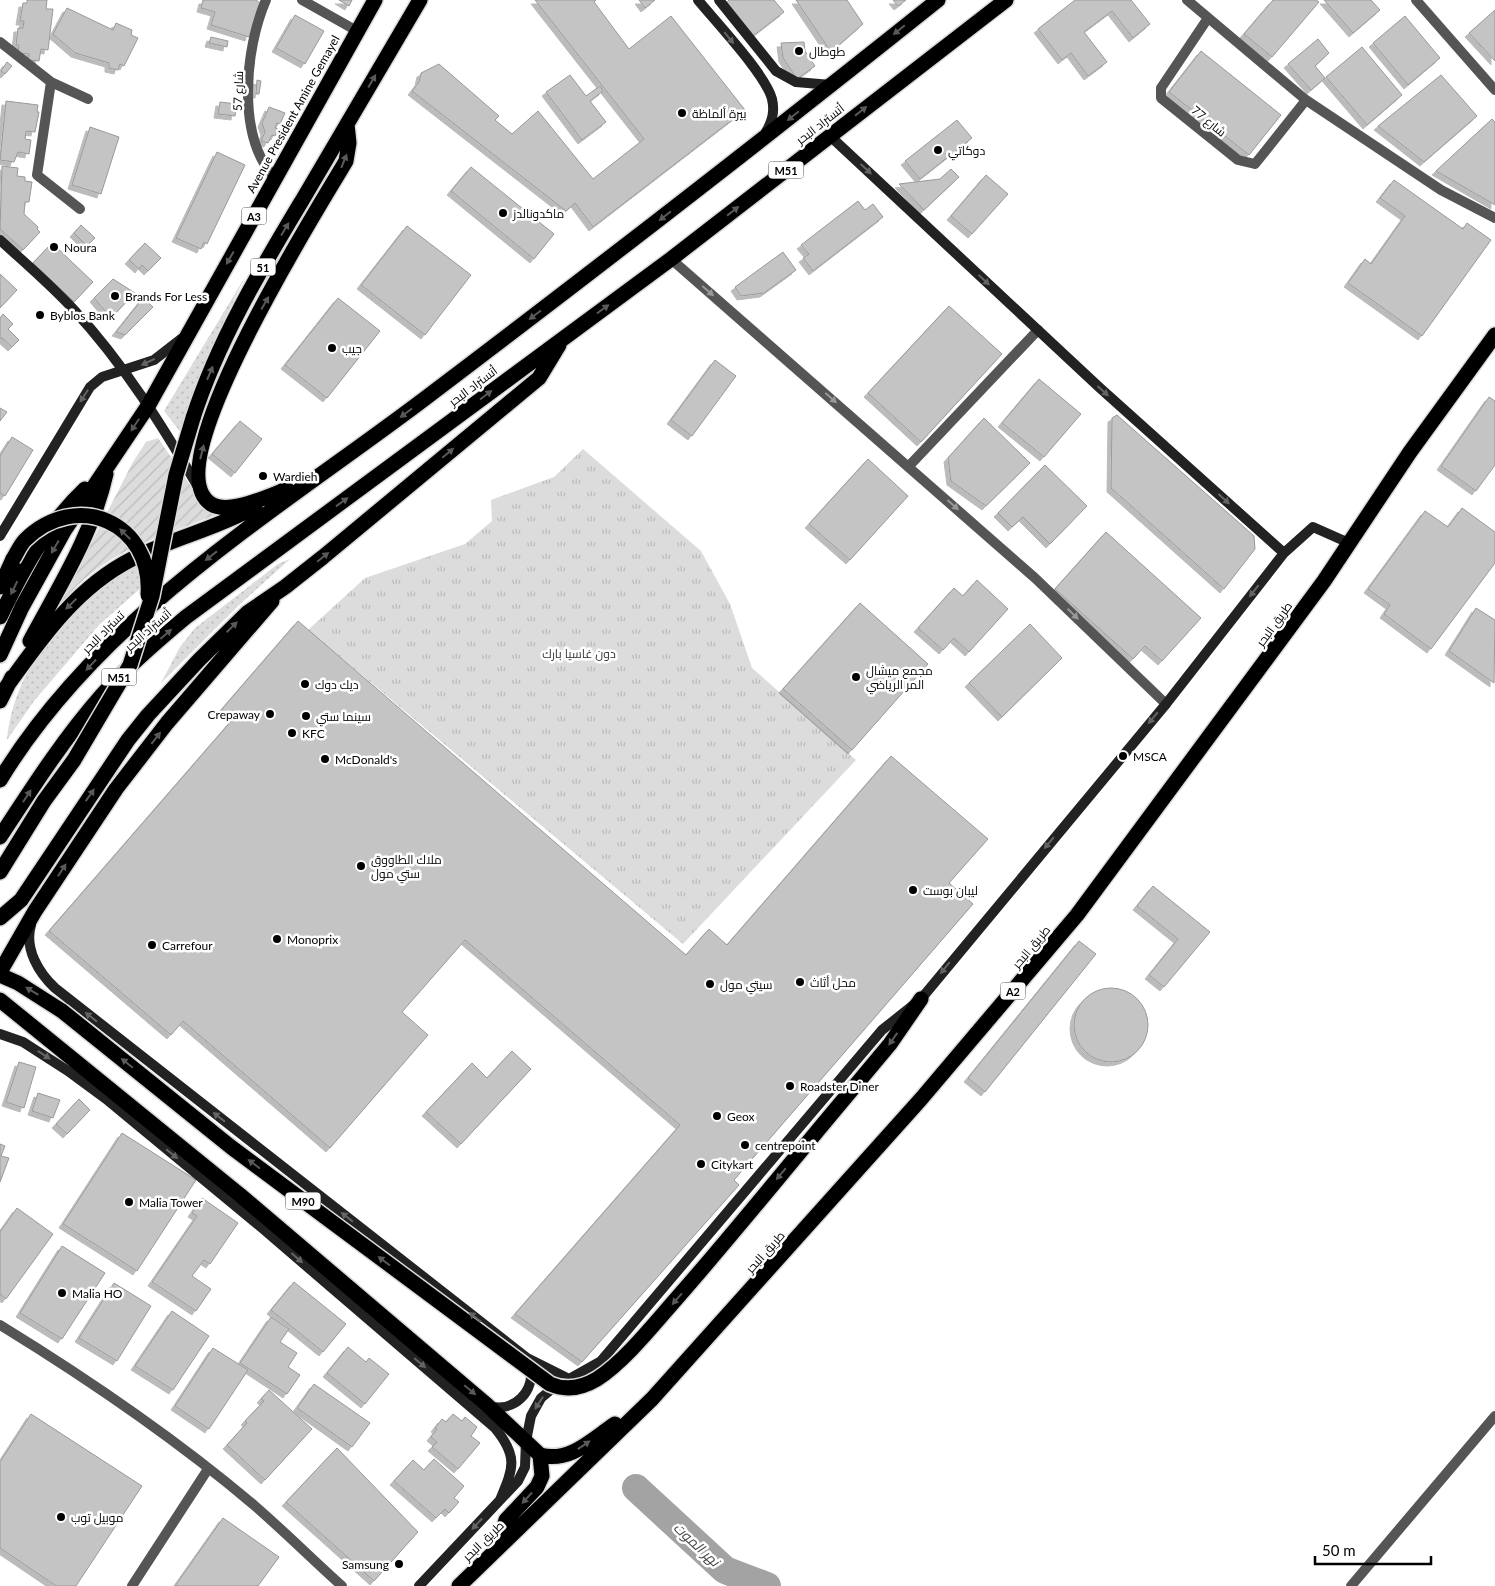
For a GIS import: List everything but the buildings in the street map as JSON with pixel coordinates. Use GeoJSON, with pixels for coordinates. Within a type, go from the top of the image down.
{"type":"FeatureCollection","features":[{"type":"Feature","properties":{"kind":"highway","name":"Avenue President Amine Gemayel"},"geometry":{"type":"LineString","coordinates":[[108,467],[148,406],[375,0]]}},
{"type":"Feature","properties":{"kind":"highway"},"geometry":{"type":"LineString","coordinates":[[287,489],[241,505],[224,508],[210,503],[201,491],[198,479],[201,456],[223,386],[253,324],[346,160],[349,144],[347,124],[420,0]]}},
{"type":"Feature","properties":{"kind":"highway","name":"أتستراد البحر"},"geometry":{"type":"LineString","coordinates":[[250,527],[377,435],[763,140],[938,0]]}},
{"type":"Feature","properties":{"kind":"highway","name":"أتستراد البحر"},"geometry":{"type":"LineString","coordinates":[[0,837],[51,760],[101,695],[125,670],[164,635],[241,575],[671,259],[1006,0]]}},
{"type":"Feature","properties":{"kind":"highway","name":"51"},"geometry":{"type":"LineString","coordinates":[[147,612],[156,583],[176,475],[201,394],[235,320],[267,260],[347,124]]}},
{"type":"Feature","properties":{"kind":"highway","name":"طريق البحر"},"geometry":{"type":"LineString","coordinates":[[459,1586],[652,1399],[921,1099],[1077,916],[1222,721],[1349,543],[1410,452],[1495,335]]}},
{"type":"Feature","properties":{"kind":"highway"},"geometry":{"type":"LineString","coordinates":[[0,918],[21,900],[128,740],[168,694],[246,613],[285,587],[539,378],[564,337]]}},
{"type":"Feature","properties":{"kind":"highway"},"geometry":{"type":"LineString","coordinates":[[7,686],[65,610],[98,579],[133,558],[184,536],[236,518],[377,435]]}},
{"type":"Feature","properties":{"kind":"highway"},"geometry":{"type":"LineString","coordinates":[[0,618],[28,560],[42,539],[69,504],[108,467]]}},
{"type":"Feature","properties":{"kind":"highway"},"geometry":{"type":"LineString","coordinates":[[0,655],[22,607],[64,531],[108,467]]}},
{"type":"Feature","properties":{"kind":"highway"},"geometry":{"type":"LineString","coordinates":[[0,701],[68,569],[100,501],[108,467]]}},
{"type":"Feature","properties":{"kind":"highway"},"geometry":{"type":"LineString","coordinates":[[0,586],[24,541],[50,522],[86,514],[99,517],[123,531],[141,554],[148,586],[147,612],[130,665],[121,683],[90,736],[39,808],[0,872]]}},
{"type":"Feature","properties":{"kind":"highway","name":"تستراد البحر"},"geometry":{"type":"LineString","coordinates":[[0,780],[38,726],[104,651],[167,592],[250,527]]}},
{"type":"Feature","properties":{"kind":"highway"},"geometry":{"type":"LineString","coordinates":[[0,972],[35,911],[121,782],[167,723],[285,587]]}},
{"type":"Feature","properties":{"kind":"highway","name":"M90"},"geometry":{"type":"LineString","coordinates":[[0,976],[18,983],[62,1011],[230,1147],[550,1384],[562,1389],[580,1386],[596,1380],[610,1369],[656,1323],[890,1044],[921,999]]}},
{"type":"Feature","properties":{"kind":"highway"},"geometry":{"type":"LineString","coordinates":[[0,1000],[240,1195],[487,1405],[540,1455],[553,1458],[568,1455],[652,1399]]}},
{"type":"Feature","properties":{"kind":"highway"},"geometry":{"type":"LineString","coordinates":[[498,1548],[506,1520],[537,1487],[542,1476],[540,1455]]}},
{"type":"Feature","properties":{"kind":"street","name":"شارع 57"},"geometry":{"type":"LineString","coordinates":[[266,0],[256,30],[248,106],[251,134],[255,146],[268,171],[275,178]]}},
{"type":"Feature","properties":{"kind":"street"},"geometry":{"type":"LineString","coordinates":[[302,0],[357,31]]}},
{"type":"Feature","properties":{"kind":"street"},"geometry":{"type":"LineString","coordinates":[[698,0],[769,89],[774,111],[772,121],[763,140]]}},
{"type":"Feature","properties":{"kind":"street"},"geometry":{"type":"LineString","coordinates":[[719,0],[776,72],[796,82],[831,85]]}},
{"type":"Feature","properties":{"kind":"street"},"geometry":{"type":"LineString","coordinates":[[1187,0],[1306,100],[1441,190],[1495,218]]}},
{"type":"Feature","properties":{"kind":"street"},"geometry":{"type":"LineString","coordinates":[[1416,0],[1495,90]]}},
{"type":"Feature","properties":{"kind":"street","name":"شارع 77"},"geometry":{"type":"LineString","coordinates":[[1208,18],[1161,88],[1161,98],[1238,160],[1255,164],[1306,100]]}},
{"type":"Feature","properties":{"kind":"street"},"geometry":{"type":"LineString","coordinates":[[0,42],[51,82],[88,99]]}},
{"type":"Feature","properties":{"kind":"street"},"geometry":{"type":"LineString","coordinates":[[51,82],[36,175],[80,209]]}},
{"type":"Feature","properties":{"kind":"street"},"geometry":{"type":"LineString","coordinates":[[830,136],[1038,330],[1284,553]]}},
{"type":"Feature","properties":{"kind":"street"},"geometry":{"type":"LineString","coordinates":[[0,240],[74,310],[148,406],[201,491]]}},
{"type":"Feature","properties":{"kind":"street"},"geometry":{"type":"LineString","coordinates":[[671,259],[1035,578],[1166,704]]}},
{"type":"Feature","properties":{"kind":"street"},"geometry":{"type":"LineString","coordinates":[[0,536],[86,393],[102,378],[122,370],[135,368],[163,355],[195,322]]}},
{"type":"Feature","properties":{"kind":"street"},"geometry":{"type":"LineString","coordinates":[[908,466],[1038,330]]}},
{"type":"Feature","properties":{"kind":"street"},"geometry":{"type":"LineString","coordinates":[[0,521],[12,516]]}},
{"type":"Feature","properties":{"kind":"street"},"geometry":{"type":"LineString","coordinates":[[419,1586],[518,1481],[525,1467],[526,1441],[531,1416],[541,1398],[554,1385],[569,1379],[600,1361],[882,1030],[921,999],[1166,704],[1284,553],[1313,527],[1349,543]]}},
{"type":"Feature","properties":{"kind":"street"},"geometry":{"type":"LineString","coordinates":[[35,911],[29,931],[30,949],[44,976],[55,988],[527,1358],[569,1379]]}},
{"type":"Feature","properties":{"kind":"street"},"geometry":{"type":"LineString","coordinates":[[0,1034],[23,1042],[68,1071],[106,1099],[262,1228],[495,1428],[506,1444],[513,1464],[500,1500]]}},
{"type":"Feature","properties":{"kind":"street"},"geometry":{"type":"LineString","coordinates":[[0,1326],[122,1406],[208,1469],[255,1506],[342,1586]]}},
{"type":"Feature","properties":{"kind":"street"},"geometry":{"type":"LineString","coordinates":[[487,1405],[507,1406],[524,1396],[532,1377],[527,1358]]}},
{"type":"Feature","properties":{"kind":"street"},"geometry":{"type":"LineString","coordinates":[[1351,1586],[1495,1416]]}},
{"type":"Feature","properties":{"kind":"street"},"geometry":{"type":"LineString","coordinates":[[132,1586],[208,1469]]}},
{"type":"Feature","properties":{"kind":"green space"},"geometry":{"type":"Polygon","coordinates":[[[245,277],[208,355],[182,434],[164,411],[245,277]]]}},
{"type":"Feature","properties":{"kind":"green space"},"geometry":{"type":"Polygon","coordinates":[[[158,438],[205,507],[218,514],[152,539],[112,559],[76,587],[59,606],[133,462],[146,442],[158,438]]]}},
{"type":"Feature","properties":{"kind":"green space","name":"دون غاسيا بارك"},"geometry":{"type":"Polygon","coordinates":[[[583,449],[701,551],[730,604],[752,668],[856,760],[683,944],[308,630],[365,578],[465,544],[492,521],[491,500],[554,477],[583,449]]]}},
{"type":"Feature","properties":{"kind":"green space"},"geometry":{"type":"Polygon","coordinates":[[[290,559],[238,606],[161,683],[180,647],[195,628],[278,564],[290,559]]]}},
{"type":"Feature","properties":{"kind":"green space"},"geometry":{"type":"Polygon","coordinates":[[[137,564],[142,587],[99,625],[34,701],[7,740],[12,711],[22,685],[35,660],[51,637],[69,616],[90,597],[137,564]]]}},
{"type":"Feature","properties":{"kind":"waterway","name":"نهر الموت"},"geometry":{"type":"LineString","coordinates":[[636,1488],[725,1570],[767,1586]]}},
{"type":"Feature","properties":{"kind":"place","name":"طوطال"},"geometry":{"type":"Point","coordinates":[799,51]}},
{"type":"Feature","properties":{"kind":"place","name":"بيرة ألماظة"},"geometry":{"type":"Point","coordinates":[682,113]}},
{"type":"Feature","properties":{"kind":"place","name":"دوكاتي"},"geometry":{"type":"Point","coordinates":[938,150]}},
{"type":"Feature","properties":{"kind":"place","name":"ماكدونالدز"},"geometry":{"type":"Point","coordinates":[503,213]}},
{"type":"Feature","properties":{"kind":"place","name":"Noura"},"geometry":{"type":"Point","coordinates":[54,247]}},
{"type":"Feature","properties":{"kind":"place","name":"Brands For Less"},"geometry":{"type":"Point","coordinates":[115,296]}},
{"type":"Feature","properties":{"kind":"place","name":"Byblos Bank"},"geometry":{"type":"Point","coordinates":[40,315]}},
{"type":"Feature","properties":{"kind":"place","name":"جيب"},"geometry":{"type":"Point","coordinates":[332,348]}},
{"type":"Feature","properties":{"kind":"place","name":"Wardieh"},"geometry":{"type":"Point","coordinates":[263,476]}},
{"type":"Feature","properties":{"kind":"place","name":"مجمع ميشال المر الرياضي"},"geometry":{"type":"Point","coordinates":[856,677]}},
{"type":"Feature","properties":{"kind":"place","name":"ديك دوك"},"geometry":{"type":"Point","coordinates":[305,684]}},
{"type":"Feature","properties":{"kind":"place","name":"Crepaway"},"geometry":{"type":"Point","coordinates":[270,714]}},
{"type":"Feature","properties":{"kind":"place","name":"سينما ستي"},"geometry":{"type":"Point","coordinates":[306,716]}},
{"type":"Feature","properties":{"kind":"place","name":"KFC"},"geometry":{"type":"Point","coordinates":[292,733]}},
{"type":"Feature","properties":{"kind":"place","name":"MSCA"},"geometry":{"type":"Point","coordinates":[1123,756]}},
{"type":"Feature","properties":{"kind":"place","name":"McDonald's"},"geometry":{"type":"Point","coordinates":[325,759]}},
{"type":"Feature","properties":{"kind":"place","name":"ملاك الطاووق ستي مول"},"geometry":{"type":"Point","coordinates":[361,866]}},
{"type":"Feature","properties":{"kind":"place","name":"ليبان بوست"},"geometry":{"type":"Point","coordinates":[913,890]}},
{"type":"Feature","properties":{"kind":"place","name":"Monoprix"},"geometry":{"type":"Point","coordinates":[277,939]}},
{"type":"Feature","properties":{"kind":"place","name":"Carrefour"},"geometry":{"type":"Point","coordinates":[152,945]}},
{"type":"Feature","properties":{"kind":"place","name":"محل أثاث"},"geometry":{"type":"Point","coordinates":[800,982]}},
{"type":"Feature","properties":{"kind":"place","name":"سيتي مول"},"geometry":{"type":"Point","coordinates":[710,984]}},
{"type":"Feature","properties":{"kind":"place","name":"Roadster Diner"},"geometry":{"type":"Point","coordinates":[790,1086]}},
{"type":"Feature","properties":{"kind":"place","name":"Geox"},"geometry":{"type":"Point","coordinates":[717,1116]}},
{"type":"Feature","properties":{"kind":"place","name":"centrepoint"},"geometry":{"type":"Point","coordinates":[745,1145]}},
{"type":"Feature","properties":{"kind":"place","name":"Citykart"},"geometry":{"type":"Point","coordinates":[701,1164]}},
{"type":"Feature","properties":{"kind":"place","name":"Malia Tower"},"geometry":{"type":"Point","coordinates":[129,1202]}},
{"type":"Feature","properties":{"kind":"place","name":"Malia HO"},"geometry":{"type":"Point","coordinates":[62,1293]}},
{"type":"Feature","properties":{"kind":"place","name":"موبيل توب"},"geometry":{"type":"Point","coordinates":[61,1517]}},
{"type":"Feature","properties":{"kind":"place","name":"Samsung"},"geometry":{"type":"Point","coordinates":[399,1564]}}]}
